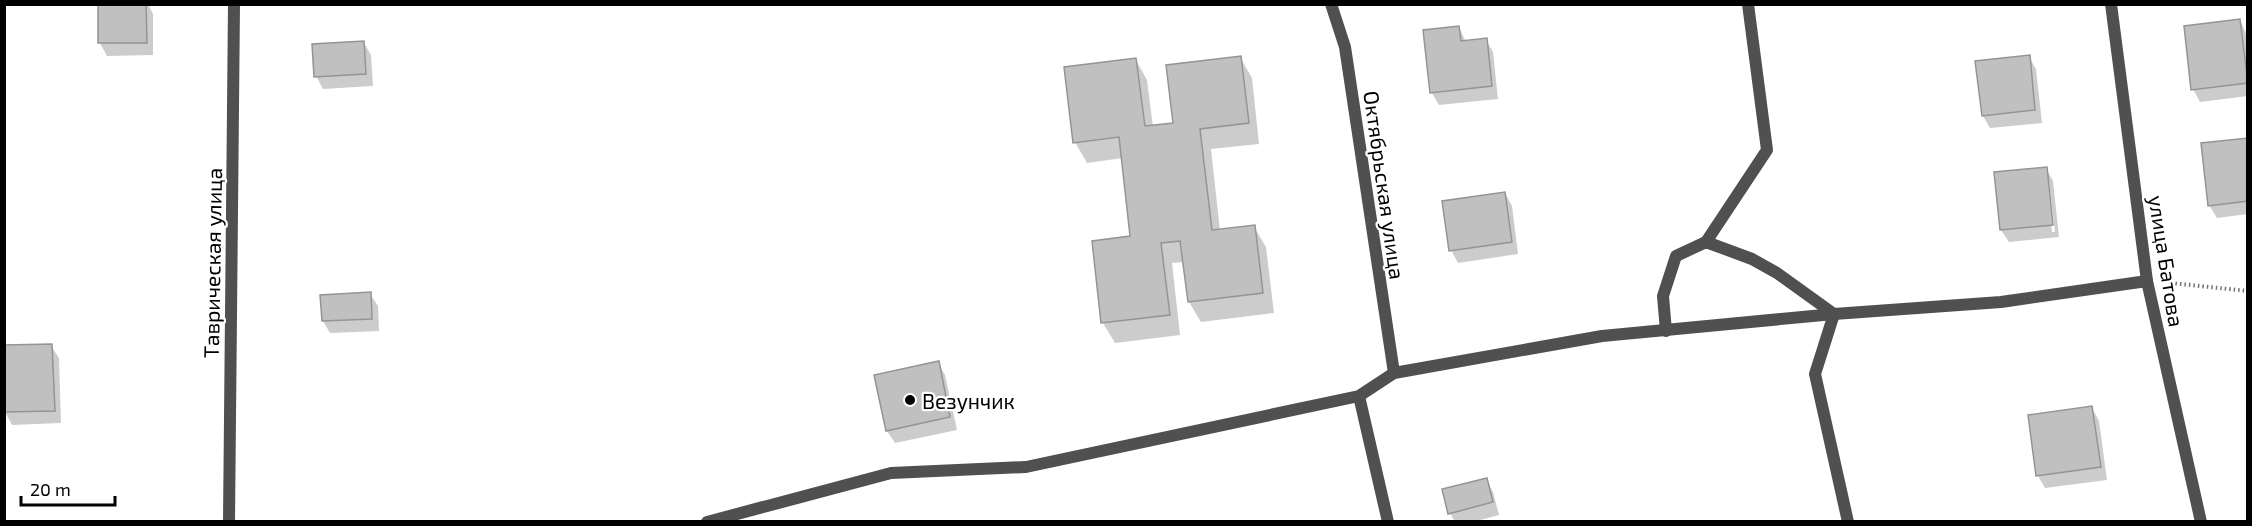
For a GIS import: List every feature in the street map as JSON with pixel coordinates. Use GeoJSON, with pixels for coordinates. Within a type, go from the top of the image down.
{"type":"FeatureCollection","features":[{"type":"Feature","properties":{"kind":"street","name":"Таврическая улица"},"geometry":{"type":"LineString","coordinates":[[229,522],[234,4]]}},
{"type":"Feature","properties":{"kind":"street","name":"Октябрьская улица"},"geometry":{"type":"LineString","coordinates":[[1331,4],[1345,47],[1394,373]]}},
{"type":"Feature","properties":{"kind":"street"},"geometry":{"type":"LineString","coordinates":[[1666,330],[1663,296],[1676,256],[1706,242],[1767,150],[1748,4]]}},
{"type":"Feature","properties":{"kind":"street","name":"улица Батова"},"geometry":{"type":"LineString","coordinates":[[2111,4],[2147,281],[2200,522]]}},
{"type":"Feature","properties":{"kind":"street"},"geometry":{"type":"LineString","coordinates":[[1706,242],[1752,259],[1777,273],[1834,314]]}},
{"type":"Feature","properties":{"kind":"street"},"geometry":{"type":"LineString","coordinates":[[707,522],[891,473],[1026,467],[1359,396],[1394,373],[1602,336],[1834,314],[2001,302],[2147,281]]}},
{"type":"Feature","properties":{"kind":"street"},"geometry":{"type":"LineString","coordinates":[[1834,314],[1815,374],[1848,522]]}},
{"type":"Feature","properties":{"kind":"street"},"geometry":{"type":"LineString","coordinates":[[1359,396],[1388,522]]}},
{"type":"Feature","properties":{"kind":"path"},"geometry":{"type":"LineString","coordinates":[[2147,281],[2247,291]]}},
{"type":"Feature","properties":{"kind":"building"},"geometry":{"type":"Polygon","coordinates":[[[98,4],[146,4],[147,43],[98,43],[98,4]]]}},
{"type":"Feature","properties":{"kind":"building"},"geometry":{"type":"Polygon","coordinates":[[[2240,19],[2248,83],[2191,90],[2184,26],[2240,19]]]}},
{"type":"Feature","properties":{"kind":"building"},"geometry":{"type":"Polygon","coordinates":[[[1459,26],[1461,41],[1487,38],[1492,86],[1430,93],[1423,30],[1459,26]]]}},
{"type":"Feature","properties":{"kind":"building"},"geometry":{"type":"Polygon","coordinates":[[[364,41],[366,74],[314,77],[312,44],[364,41]]]}},
{"type":"Feature","properties":{"kind":"building"},"geometry":{"type":"Polygon","coordinates":[[[2030,55],[2035,110],[1982,116],[1975,61],[2030,55]]]}},
{"type":"Feature","properties":{"kind":"building"},"geometry":{"type":"Polygon","coordinates":[[[1241,56],[1249,123],[1200,129],[1212,230],[1255,225],[1263,293],[1188,302],[1180,241],[1161,243],[1170,315],[1101,323],[1092,241],[1130,236],[1119,137],[1073,143],[1064,67],[1136,58],[1145,126],[1173,123],[1166,65],[1241,56]]]}},
{"type":"Feature","properties":{"kind":"building"},"geometry":{"type":"Polygon","coordinates":[[[2248,138],[2248,201],[2208,206],[2201,143],[2248,138]]]}},
{"type":"Feature","properties":{"kind":"building"},"geometry":{"type":"Polygon","coordinates":[[[2047,167],[2053,225],[2000,230],[1994,172],[2047,167]]]}},
{"type":"Feature","properties":{"kind":"building"},"geometry":{"type":"Polygon","coordinates":[[[1505,192],[1512,242],[1449,251],[1442,201],[1505,192]]]}},
{"type":"Feature","properties":{"kind":"building"},"geometry":{"type":"Polygon","coordinates":[[[371,292],[372,319],[322,321],[320,295],[371,292]]]}},
{"type":"Feature","properties":{"kind":"building"},"geometry":{"type":"Polygon","coordinates":[[[52,344],[55,411],[4,412],[4,345],[52,344]]]}},
{"type":"Feature","properties":{"kind":"building"},"geometry":{"type":"Polygon","coordinates":[[[939,361],[950,417],[886,431],[874,375],[939,361]]]}},
{"type":"Feature","properties":{"kind":"building"},"geometry":{"type":"Polygon","coordinates":[[[2092,406],[2101,467],[2036,476],[2028,415],[2092,406]]]}},
{"type":"Feature","properties":{"kind":"building"},"geometry":{"type":"Polygon","coordinates":[[[1487,478],[1493,502],[1448,514],[1442,489],[1487,478]]]}},
{"type":"Feature","properties":{"kind":"place","name":"Везунчик"},"geometry":{"type":"Point","coordinates":[910,400]}}]}
